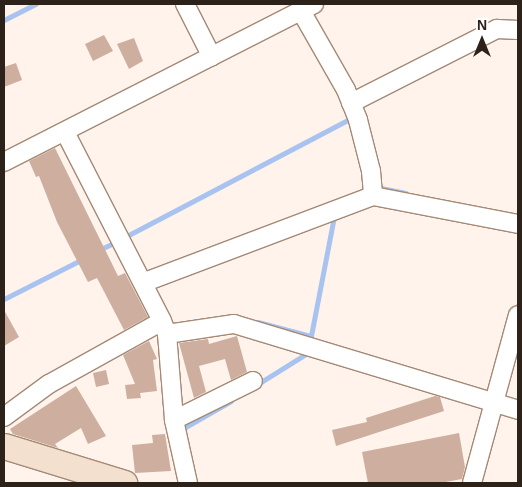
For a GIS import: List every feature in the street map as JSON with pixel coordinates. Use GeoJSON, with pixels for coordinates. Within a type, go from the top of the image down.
{"type":"FeatureCollection","features":[{"type":"Feature","properties":{"kind":"main road"},"geometry":{"type":"LineString","coordinates":[[4,446],[124,483]]}},
{"type":"Feature","properties":{"kind":"street"},"geometry":{"type":"LineString","coordinates":[[184,4],[212,56]]}},
{"type":"Feature","properties":{"kind":"street"},"geometry":{"type":"LineString","coordinates":[[4,162],[307,7],[351,103],[371,171],[373,196]]}},
{"type":"Feature","properties":{"kind":"street"},"geometry":{"type":"LineString","coordinates":[[351,103],[497,29],[518,30]]}},
{"type":"Feature","properties":{"kind":"street"},"geometry":{"type":"LineString","coordinates":[[65,132],[145,282],[165,327],[174,420],[188,483]]}},
{"type":"Feature","properties":{"kind":"street"},"geometry":{"type":"LineString","coordinates":[[145,282],[373,196],[518,224]]}},
{"type":"Feature","properties":{"kind":"street"},"geometry":{"type":"LineString","coordinates":[[472,483],[518,315]]}},
{"type":"Feature","properties":{"kind":"street"},"geometry":{"type":"LineString","coordinates":[[4,416],[49,384],[165,327],[234,324],[518,410]]}},
{"type":"Feature","properties":{"kind":"street"},"geometry":{"type":"LineString","coordinates":[[174,420],[253,381]]}},
{"type":"Feature","properties":{"kind":"building"},"geometry":{"type":"Polygon","coordinates":[[[104,35],[113,51],[93,61],[85,44],[104,35]]]}},
{"type":"Feature","properties":{"kind":"building"},"geometry":{"type":"Polygon","coordinates":[[[134,38],[143,61],[129,69],[117,44],[134,38]]]}},
{"type":"Feature","properties":{"kind":"building"},"geometry":{"type":"Polygon","coordinates":[[[16,63],[22,80],[4,87],[4,67],[16,63]]]}},
{"type":"Feature","properties":{"kind":"building"},"geometry":{"type":"Polygon","coordinates":[[[55,148],[118,276],[125,273],[148,317],[124,330],[97,278],[88,282],[57,222],[39,176],[36,177],[29,161],[55,148]]]}},
{"type":"Feature","properties":{"kind":"building"},"geometry":{"type":"Polygon","coordinates":[[[4,310],[19,337],[4,346],[4,310]]]}},
{"type":"Feature","properties":{"kind":"building"},"geometry":{"type":"Polygon","coordinates":[[[237,336],[247,372],[231,380],[225,359],[199,366],[206,392],[194,398],[179,343],[208,339],[209,344],[237,336]]]}},
{"type":"Feature","properties":{"kind":"building"},"geometry":{"type":"Polygon","coordinates":[[[149,341],[157,359],[153,360],[157,391],[140,393],[141,398],[127,399],[125,385],[135,384],[123,355],[149,341]]]}},
{"type":"Feature","properties":{"kind":"building"},"geometry":{"type":"Polygon","coordinates":[[[106,370],[109,384],[96,387],[93,373],[106,370]]]}},
{"type":"Feature","properties":{"kind":"building"},"geometry":{"type":"Polygon","coordinates":[[[76,386],[106,436],[88,444],[81,428],[55,444],[58,448],[13,434],[10,429],[76,386]]]}},
{"type":"Feature","properties":{"kind":"building"},"geometry":{"type":"Polygon","coordinates":[[[435,396],[440,397],[444,411],[336,446],[332,430],[367,422],[366,418],[435,396]]]}},
{"type":"Feature","properties":{"kind":"building"},"geometry":{"type":"Polygon","coordinates":[[[459,433],[465,467],[462,479],[440,483],[368,483],[362,452],[459,433]]]}},
{"type":"Feature","properties":{"kind":"building"},"geometry":{"type":"Polygon","coordinates":[[[165,434],[171,471],[135,473],[132,445],[153,443],[152,435],[165,434]]]}},
{"type":"Feature","properties":{"kind":"waterway"},"geometry":{"type":"LineString","coordinates":[[4,20],[36,4]]}},
{"type":"Feature","properties":{"kind":"waterway"},"geometry":{"type":"LineString","coordinates":[[123,238],[350,119]]}},
{"type":"Feature","properties":{"kind":"waterway"},"geometry":{"type":"LineString","coordinates":[[378,191],[381,188],[406,193]]}},
{"type":"Feature","properties":{"kind":"waterway"},"geometry":{"type":"LineString","coordinates":[[258,322],[311,336],[334,216]]}},
{"type":"Feature","properties":{"kind":"waterway"},"geometry":{"type":"LineString","coordinates":[[101,249],[116,242]]}},
{"type":"Feature","properties":{"kind":"waterway"},"geometry":{"type":"LineString","coordinates":[[4,299],[83,259]]}},
{"type":"Feature","properties":{"kind":"waterway"},"geometry":{"type":"LineString","coordinates":[[258,384],[309,352]]}},
{"type":"Feature","properties":{"kind":"waterway"},"geometry":{"type":"LineString","coordinates":[[182,429],[231,401]]}}]}
